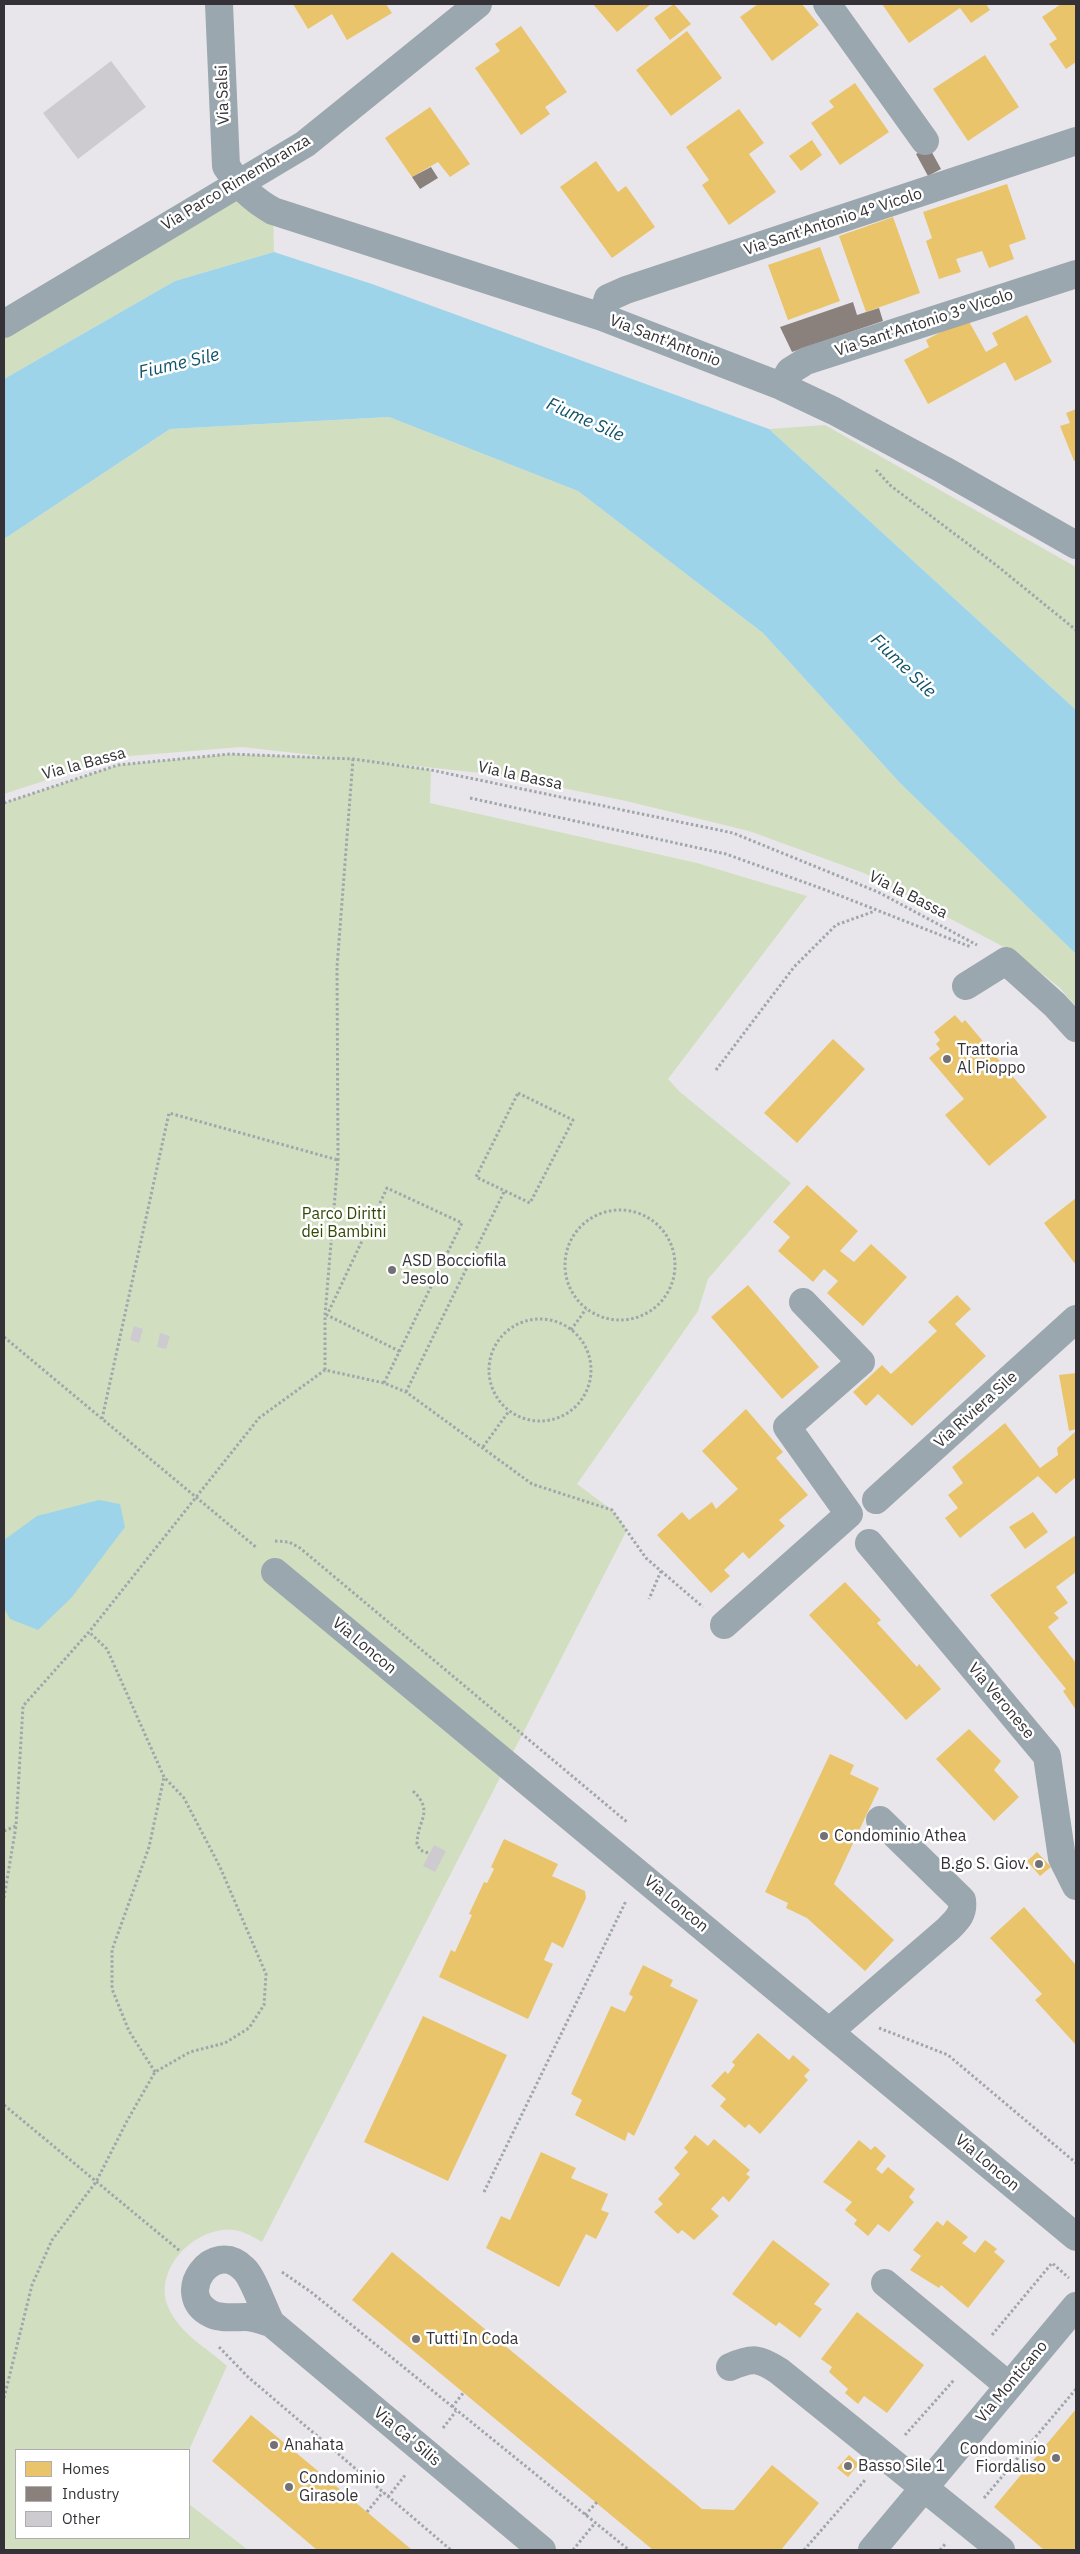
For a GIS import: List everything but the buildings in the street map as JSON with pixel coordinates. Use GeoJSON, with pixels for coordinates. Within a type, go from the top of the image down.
{"type":"FeatureCollection","features":[{"type":"Feature","properties":{"kind":"street","name":"Via Salsi"},"geometry":{"type":"LineString","coordinates":[[219,4],[226,166],[237,183]]}},
{"type":"Feature","properties":{"kind":"street","name":"Via Parco Rimembranza"},"geometry":{"type":"LineString","coordinates":[[4,324],[305,144],[478,4]]}},
{"type":"Feature","properties":{"kind":"street"},"geometry":{"type":"LineString","coordinates":[[827,4],[925,141]]}},
{"type":"Feature","properties":{"kind":"street","name":"Via Sant'Antonio 4° Vicolo"},"geometry":{"type":"LineString","coordinates":[[602,316],[608,298],[626,290],[1076,142]]}},
{"type":"Feature","properties":{"kind":"street","name":"Via Sant'Antonio"},"geometry":{"type":"LineString","coordinates":[[237,183],[252,199],[273,211],[602,316],[781,386],[834,411],[944,470],[1076,545]]}},
{"type":"Feature","properties":{"kind":"street","name":"Via Sant'Antonio 3° Vicolo"},"geometry":{"type":"LineString","coordinates":[[781,386],[790,371],[806,361],[1076,274]]}},
{"type":"Feature","properties":{"kind":"street"},"geometry":{"type":"LineString","coordinates":[[966,986],[1006,961],[1055,1005],[1076,1028]]}},
{"type":"Feature","properties":{"kind":"street"},"geometry":{"type":"LineString","coordinates":[[724,1624],[849,1514],[787,1427],[861,1362],[803,1302]]}},
{"type":"Feature","properties":{"kind":"street","name":"Via Riviera Sile"},"geometry":{"type":"LineString","coordinates":[[876,1500],[1076,1319]]}},
{"type":"Feature","properties":{"kind":"street","name":"Via Veronese"},"geometry":{"type":"LineString","coordinates":[[869,1543],[1047,1756],[1062,1858],[1076,1886]]}},
{"type":"Feature","properties":{"kind":"street","name":"Via Loncon"},"geometry":{"type":"LineString","coordinates":[[267,1562],[1076,2237]]}},
{"type":"Feature","properties":{"kind":"street"},"geometry":{"type":"LineString","coordinates":[[830,2031],[948,1929],[959,1918],[963,1908],[962,1900],[880,1820]]}},
{"type":"Feature","properties":{"kind":"street"},"geometry":{"type":"LineString","coordinates":[[885,2283],[1009,2386]]}},
{"type":"Feature","properties":{"kind":"street","name":"Via Monticano"},"geometry":{"type":"LineString","coordinates":[[872,2550],[1076,2306]]}},
{"type":"Feature","properties":{"kind":"street","name":"Via Ca' Silis"},"geometry":{"type":"LineString","coordinates":[[271,2324],[542,2550]]}},
{"type":"Feature","properties":{"kind":"street"},"geometry":{"type":"LineString","coordinates":[[730,2367],[747,2359],[762,2360],[779,2371],[1001,2550]]}},
{"type":"Feature","properties":{"kind":"path"},"geometry":{"type":"LineString","coordinates":[[872,466],[891,486],[996,565],[1076,630]]}},
{"type":"Feature","properties":{"kind":"path","name":"Via la Bassa"},"geometry":{"type":"LineString","coordinates":[[4,803],[118,765],[230,754],[353,759],[431,770],[733,833],[878,892],[1006,961]]}},
{"type":"Feature","properties":{"kind":"path"},"geometry":{"type":"LineString","coordinates":[[325,1370],[326,1315],[338,1160],[336,967],[353,759]]}},
{"type":"Feature","properties":{"kind":"path"},"geometry":{"type":"LineString","coordinates":[[470,798],[726,854],[823,889],[1006,961]]}},
{"type":"Feature","properties":{"kind":"path"},"geometry":{"type":"LineString","coordinates":[[716,1070],[794,967],[836,925],[876,911]]}},
{"type":"Feature","properties":{"kind":"path"},"geometry":{"type":"LineString","coordinates":[[518,1093],[573,1120],[530,1203],[505,1190],[476,1177],[518,1093]]}},
{"type":"Feature","properties":{"kind":"path"},"geometry":{"type":"LineString","coordinates":[[102,1419],[170,1113],[338,1160]]}},
{"type":"Feature","properties":{"kind":"path"},"geometry":{"type":"LineString","coordinates":[[326,1315],[387,1188],[462,1223],[401,1352],[384,1383]]}},
{"type":"Feature","properties":{"kind":"path"},"geometry":{"type":"LineString","coordinates":[[406,1392],[505,1190]]}},
{"type":"Feature","properties":{"kind":"path"},"geometry":{"type":"LineString","coordinates":[[615,1210],[638,1213],[652,1220],[668,1237],[675,1261],[674,1279],[663,1300],[646,1314],[626,1320],[605,1319],[586,1309],[571,1291],[564,1269],[567,1249],[575,1232],[593,1217],[615,1210]]}},
{"type":"Feature","properties":{"kind":"path"},"geometry":{"type":"LineString","coordinates":[[571,1330],[586,1309]]}},
{"type":"Feature","properties":{"kind":"path"},"geometry":{"type":"LineString","coordinates":[[326,1315],[401,1352]]}},
{"type":"Feature","properties":{"kind":"path"},"geometry":{"type":"LineString","coordinates":[[532,1320],[549,1320],[571,1330],[585,1347],[591,1367],[590,1383],[579,1403],[566,1414],[544,1421],[523,1418],[509,1411],[494,1392],[490,1377],[490,1361],[500,1339],[516,1326],[532,1320]]}},
{"type":"Feature","properties":{"kind":"path"},"geometry":{"type":"LineString","coordinates":[[4,1337],[197,1497],[267,1562]]}},
{"type":"Feature","properties":{"kind":"path"},"geometry":{"type":"LineString","coordinates":[[4,1898],[16,1826],[23,1706],[89,1632],[260,1418],[325,1370],[384,1383],[406,1392],[532,1484],[612,1510],[646,1558],[724,1624]]}},
{"type":"Feature","properties":{"kind":"path"},"geometry":{"type":"LineString","coordinates":[[483,1447],[509,1411]]}},
{"type":"Feature","properties":{"kind":"path"},"geometry":{"type":"LineString","coordinates":[[317,1562],[629,1824]]}},
{"type":"Feature","properties":{"kind":"path"},"geometry":{"type":"LineString","coordinates":[[649,1599],[662,1571]]}},
{"type":"Feature","properties":{"kind":"path"},"geometry":{"type":"LineString","coordinates":[[4,2398],[32,2285],[52,2240],[96,2182],[127,2120],[155,2072],[190,2052],[224,2043],[249,2028],[264,2005],[266,1974],[220,1867],[184,1798],[164,1777],[107,1649],[89,1632]]}},
{"type":"Feature","properties":{"kind":"path"},"geometry":{"type":"LineString","coordinates":[[155,2072],[129,2031],[112,1989],[112,1950],[149,1847],[164,1777]]}},
{"type":"Feature","properties":{"kind":"path"},"geometry":{"type":"LineString","coordinates":[[413,1791],[423,1800],[425,1812],[417,1844],[420,1850],[428,1853]]}},
{"type":"Feature","properties":{"kind":"path"},"geometry":{"type":"LineString","coordinates":[[4,1832],[16,1826]]}},
{"type":"Feature","properties":{"kind":"path"},"geometry":{"type":"LineString","coordinates":[[484,2192],[639,1874]]}},
{"type":"Feature","properties":{"kind":"path"},"geometry":{"type":"LineString","coordinates":[[852,2011],[868,2023],[948,2055],[1076,2164]]}},
{"type":"Feature","properties":{"kind":"path"},"geometry":{"type":"LineString","coordinates":[[4,2105],[180,2252]]}},
{"type":"Feature","properties":{"kind":"path"},"geometry":{"type":"LineString","coordinates":[[804,2550],[974,2357],[1052,2263],[1070,2279]]}},
{"type":"Feature","properties":{"kind":"path"},"geometry":{"type":"LineString","coordinates":[[281,2271],[310,2292],[629,2550]]}},
{"type":"Feature","properties":{"kind":"path"},"geometry":{"type":"LineString","coordinates":[[214,2342],[248,2376],[451,2550]]}},
{"type":"Feature","properties":{"kind":"path"},"geometry":{"type":"LineString","coordinates":[[940,2550],[1076,2389]]}},
{"type":"Feature","properties":{"kind":"path"},"geometry":{"type":"LineString","coordinates":[[452,2407],[464,2392]]}},
{"type":"Feature","properties":{"kind":"path"},"geometry":{"type":"LineString","coordinates":[[367,2512],[383,2492]]}},
{"type":"Feature","properties":{"kind":"path"},"geometry":{"type":"LineString","coordinates":[[586,2515],[597,2502]]}},
{"type":"Feature","properties":{"kind":"path"},"geometry":{"type":"LineString","coordinates":[[573,2550],[596,2524]]}},
{"type":"Feature","properties":{"kind":"green space"},"geometry":{"type":"Polygon","coordinates":[[[237,183],[273,211],[274,252],[175,281],[4,379],[4,324],[237,183]]]}},
{"type":"Feature","properties":{"kind":"green space","name":"Parco Diritti dei Bambini"},"geometry":{"type":"Polygon","coordinates":[[[389,417],[578,491],[763,633],[900,783],[1076,954],[1076,1007],[1060,988],[1017,954],[864,873],[749,831],[626,801],[499,775],[379,762],[431,770],[430,803],[697,863],[807,896],[668,1079],[680,1092],[791,1183],[708,1279],[698,1311],[577,1484],[612,1510],[627,1530],[262,2242],[241,2232],[219,2230],[193,2242],[182,2251],[173,2263],[167,2276],[165,2290],[167,2304],[172,2314],[185,2331],[227,2366],[189,2449],[15,2449],[15,2539],[190,2539],[190,2505],[248,2550],[4,2550],[4,803],[118,765],[230,754],[339,758],[242,747],[117,757],[4,794],[4,539],[170,429],[389,417]]]}},
{"type":"Feature","properties":{"kind":"green space"},"geometry":{"type":"Polygon","coordinates":[[[825,425],[1076,567],[1076,710],[769,429],[825,425]]]}},
{"type":"Feature","properties":{"kind":"water","name":"Fiume Sile"},"geometry":{"type":"Polygon","coordinates":[[[274,252],[372,284],[769,429],[1076,710],[1076,954],[900,783],[763,633],[578,491],[389,417],[170,429],[4,539],[4,379],[175,281],[274,252]]]}},
{"type":"Feature","properties":{"kind":"water"},"geometry":{"type":"Polygon","coordinates":[[[99,1500],[120,1504],[125,1527],[72,1597],[38,1630],[10,1619],[4,1608],[4,1540],[37,1516],[99,1500]]]}},
{"type":"Feature","properties":{"kind":"place","name":"Trattoria Al Pioppo"},"geometry":{"type":"Point","coordinates":[947,1059]}},
{"type":"Feature","properties":{"kind":"place","name":"ASD Bocciofila Jesolo"},"geometry":{"type":"Point","coordinates":[392,1270]}},
{"type":"Feature","properties":{"kind":"place","name":"Condominio Athea"},"geometry":{"type":"Point","coordinates":[824,1836]}},
{"type":"Feature","properties":{"kind":"place","name":"B.go S. Giov."},"geometry":{"type":"Point","coordinates":[1039,1864]}},
{"type":"Feature","properties":{"kind":"place","name":"Tutti In Coda"},"geometry":{"type":"Point","coordinates":[416,2339]}},
{"type":"Feature","properties":{"kind":"place","name":"Anahata"},"geometry":{"type":"Point","coordinates":[274,2445]}},
{"type":"Feature","properties":{"kind":"place","name":"Condominio Fiordaliso"},"geometry":{"type":"Point","coordinates":[1056,2458]}},
{"type":"Feature","properties":{"kind":"place","name":"Basso Sile 1"},"geometry":{"type":"Point","coordinates":[848,2466]}},
{"type":"Feature","properties":{"kind":"place","name":"Condominio Girasole"},"geometry":{"type":"Point","coordinates":[289,2487]}}]}
